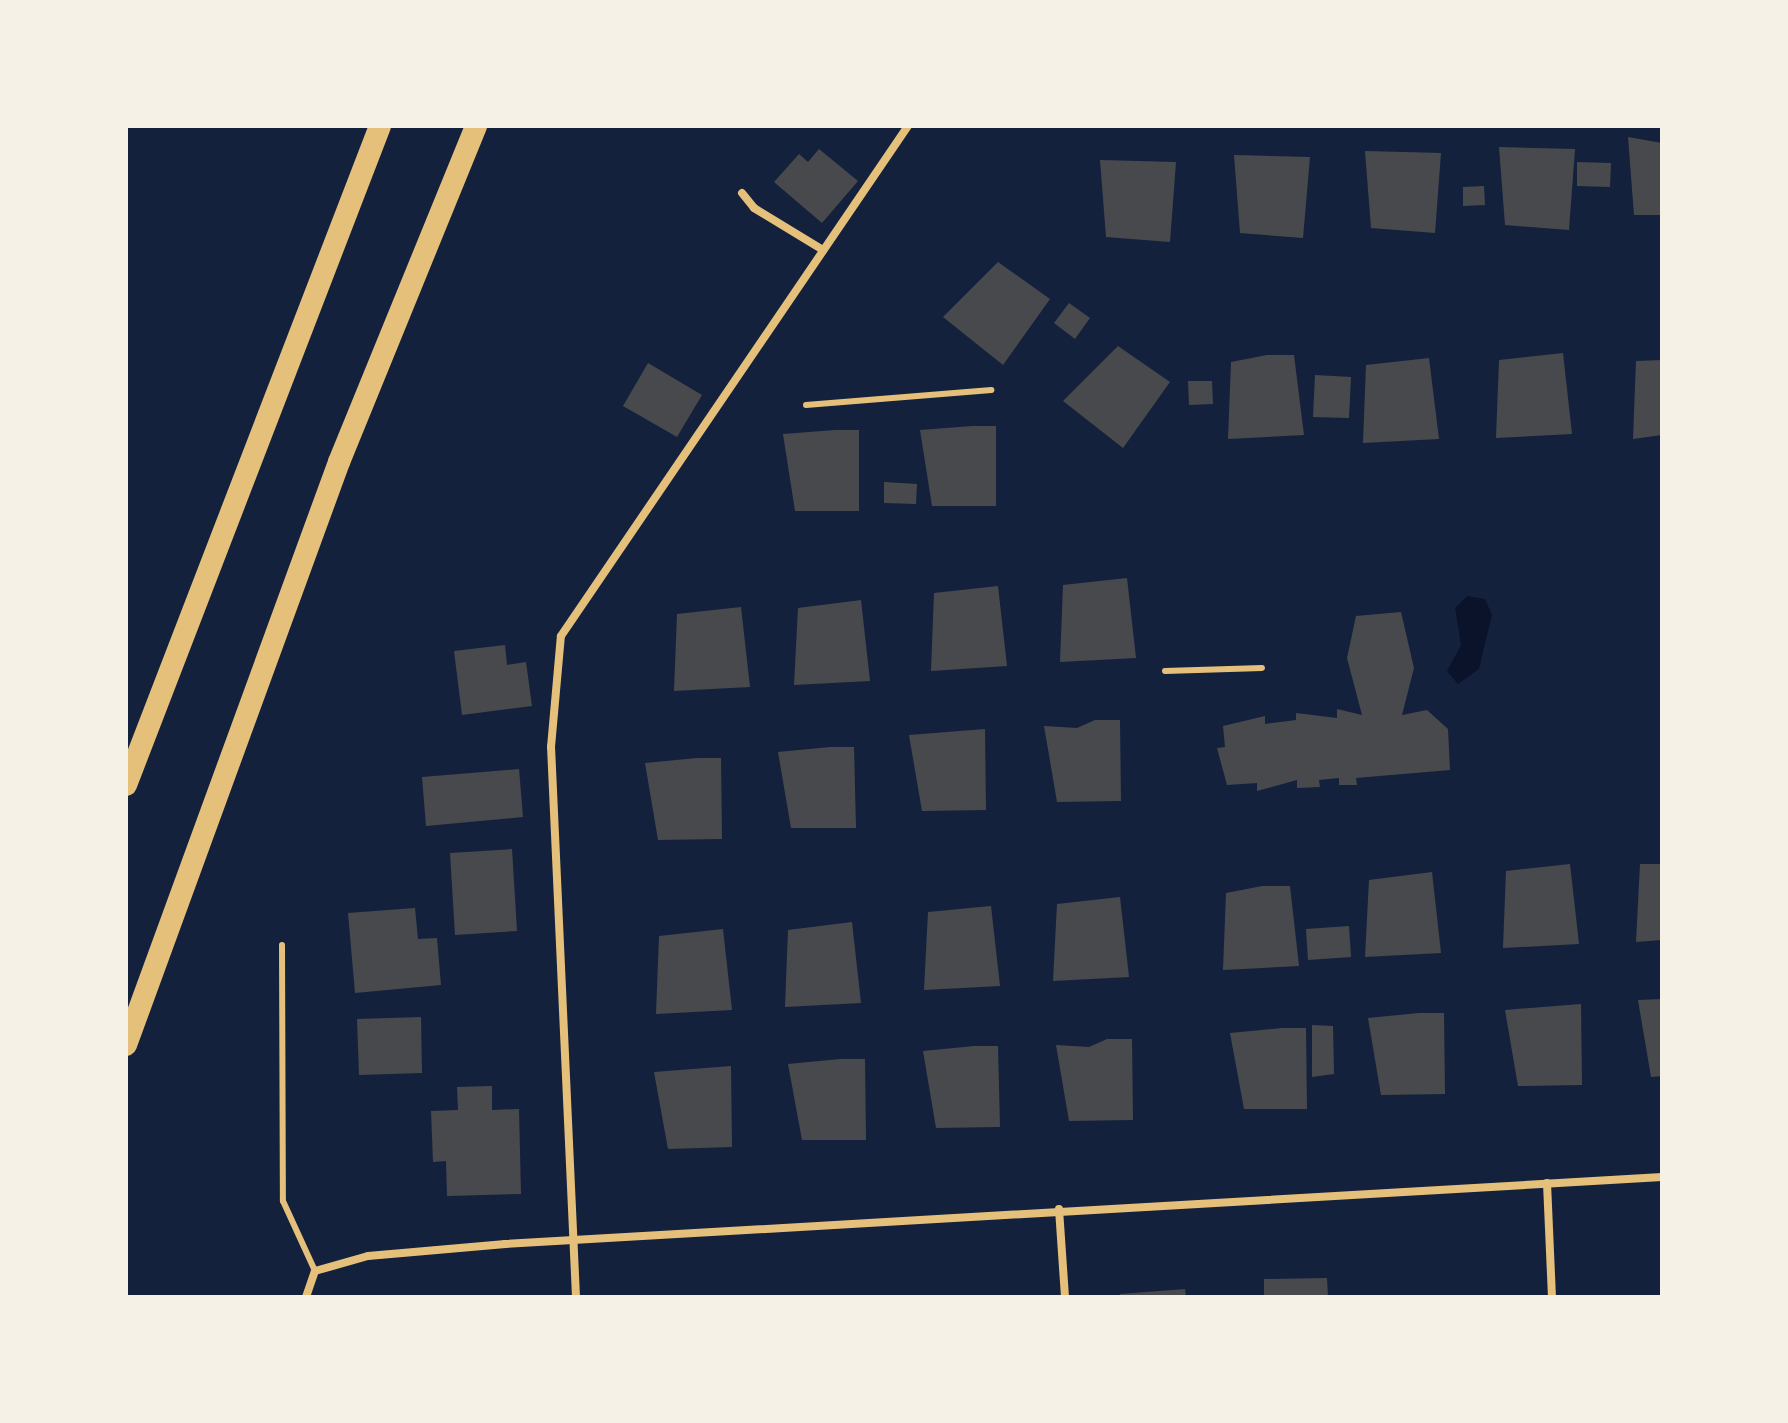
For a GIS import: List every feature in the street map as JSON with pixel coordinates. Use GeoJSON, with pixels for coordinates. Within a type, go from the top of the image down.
{"type":"FeatureCollection","features":[{"type":"Feature","properties":{"kind":"highway"},"geometry":{"type":"LineString","coordinates":[[126,785],[380,126]]}},
{"type":"Feature","properties":{"kind":"highway"},"geometry":{"type":"LineString","coordinates":[[126,1045],[339,462],[476,126]]}},
{"type":"Feature","properties":{"kind":"street"},"geometry":{"type":"LineString","coordinates":[[576,1297],[551,747],[561,636],[908,126]]}},
{"type":"Feature","properties":{"kind":"street"},"geometry":{"type":"LineString","coordinates":[[742,193],[754,208],[823,250]]}},
{"type":"Feature","properties":{"kind":"street"},"geometry":{"type":"LineString","coordinates":[[306,1297],[315,1271],[368,1256],[572,1238],[1662,1177]]}},
{"type":"Feature","properties":{"kind":"street"},"geometry":{"type":"LineString","coordinates":[[1547,1183],[1552,1297]]}},
{"type":"Feature","properties":{"kind":"street"},"geometry":{"type":"LineString","coordinates":[[1059,1209],[1065,1297]]}},
{"type":"Feature","properties":{"kind":"lane"},"geometry":{"type":"LineString","coordinates":[[806,405],[991,390]]}},
{"type":"Feature","properties":{"kind":"lane"},"geometry":{"type":"LineString","coordinates":[[1165,671],[1262,668]]}},
{"type":"Feature","properties":{"kind":"lane"},"geometry":{"type":"LineString","coordinates":[[282,945],[283,1201],[315,1271]]}},
{"type":"Feature","properties":{"kind":"water"},"geometry":{"type":"Polygon","coordinates":[[[1467,596],[1485,599],[1492,615],[1479,669],[1458,684],[1447,671],[1461,645],[1455,608],[1467,596]]]}},
{"type":"Feature","properties":{"kind":"building"},"geometry":{"type":"Polygon","coordinates":[[[1628,137],[1662,143],[1662,215],[1634,215],[1628,137]]]}},
{"type":"Feature","properties":{"kind":"building"},"geometry":{"type":"Polygon","coordinates":[[[1499,147],[1575,149],[1569,230],[1505,225],[1499,147]]]}},
{"type":"Feature","properties":{"kind":"building"},"geometry":{"type":"Polygon","coordinates":[[[819,149],[858,181],[822,223],[774,182],[799,154],[808,162],[819,149]]]}},
{"type":"Feature","properties":{"kind":"building"},"geometry":{"type":"Polygon","coordinates":[[[1365,151],[1441,153],[1435,233],[1371,228],[1365,151]]]}},
{"type":"Feature","properties":{"kind":"building"},"geometry":{"type":"Polygon","coordinates":[[[1234,155],[1310,157],[1303,238],[1240,233],[1234,155]]]}},
{"type":"Feature","properties":{"kind":"building"},"geometry":{"type":"Polygon","coordinates":[[[1100,160],[1176,162],[1170,242],[1106,237],[1100,160]]]}},
{"type":"Feature","properties":{"kind":"building"},"geometry":{"type":"Polygon","coordinates":[[[1577,162],[1611,163],[1610,187],[1577,186],[1577,162]]]}},
{"type":"Feature","properties":{"kind":"building"},"geometry":{"type":"Polygon","coordinates":[[[1484,186],[1485,205],[1463,206],[1463,187],[1484,186]]]}},
{"type":"Feature","properties":{"kind":"building"},"geometry":{"type":"Polygon","coordinates":[[[998,262],[1050,299],[1003,365],[943,317],[998,262]]]}},
{"type":"Feature","properties":{"kind":"building"},"geometry":{"type":"Polygon","coordinates":[[[1069,303],[1090,318],[1075,339],[1054,323],[1069,303]]]}},
{"type":"Feature","properties":{"kind":"building"},"geometry":{"type":"Polygon","coordinates":[[[1118,346],[1170,382],[1123,448],[1063,401],[1118,346]]]}},
{"type":"Feature","properties":{"kind":"building"},"geometry":{"type":"Polygon","coordinates":[[[1563,353],[1572,434],[1496,438],[1499,360],[1563,353]]]}},
{"type":"Feature","properties":{"kind":"building"},"geometry":{"type":"Polygon","coordinates":[[[1267,355],[1294,355],[1304,435],[1228,439],[1231,362],[1267,355]]]}},
{"type":"Feature","properties":{"kind":"building"},"geometry":{"type":"Polygon","coordinates":[[[1429,358],[1439,439],[1363,443],[1366,365],[1429,358]]]}},
{"type":"Feature","properties":{"kind":"building"},"geometry":{"type":"Polygon","coordinates":[[[1662,360],[1662,435],[1633,439],[1636,361],[1662,360]]]}},
{"type":"Feature","properties":{"kind":"building"},"geometry":{"type":"Polygon","coordinates":[[[648,363],[702,395],[677,437],[623,406],[648,363]]]}},
{"type":"Feature","properties":{"kind":"building"},"geometry":{"type":"Polygon","coordinates":[[[1315,375],[1351,377],[1349,418],[1313,417],[1315,375]]]}},
{"type":"Feature","properties":{"kind":"building"},"geometry":{"type":"Polygon","coordinates":[[[1188,381],[1212,381],[1213,404],[1189,405],[1188,381]]]}},
{"type":"Feature","properties":{"kind":"building"},"geometry":{"type":"Polygon","coordinates":[[[996,426],[996,506],[932,506],[920,430],[996,426]]]}},
{"type":"Feature","properties":{"kind":"building"},"geometry":{"type":"Polygon","coordinates":[[[859,430],[859,511],[795,511],[783,434],[859,430]]]}},
{"type":"Feature","properties":{"kind":"building"},"geometry":{"type":"Polygon","coordinates":[[[884,482],[917,484],[916,504],[884,503],[884,482]]]}},
{"type":"Feature","properties":{"kind":"building"},"geometry":{"type":"Polygon","coordinates":[[[1127,578],[1136,658],[1060,662],[1063,585],[1127,578]]]}},
{"type":"Feature","properties":{"kind":"building"},"geometry":{"type":"Polygon","coordinates":[[[998,586],[1007,666],[931,671],[934,593],[998,586]]]}},
{"type":"Feature","properties":{"kind":"building"},"geometry":{"type":"Polygon","coordinates":[[[861,600],[870,681],[794,685],[798,608],[861,600]]]}},
{"type":"Feature","properties":{"kind":"building"},"geometry":{"type":"Polygon","coordinates":[[[741,607],[750,687],[674,691],[677,614],[741,607]]]}},
{"type":"Feature","properties":{"kind":"building"},"geometry":{"type":"Polygon","coordinates":[[[1401,612],[1414,668],[1402,715],[1427,710],[1448,729],[1450,770],[1356,778],[1357,785],[1339,785],[1339,778],[1319,780],[1320,787],[1297,788],[1297,780],[1257,791],[1257,783],[1227,785],[1217,748],[1225,747],[1223,726],[1265,716],[1265,724],[1296,720],[1296,713],[1337,718],[1337,709],[1362,715],[1347,658],[1356,616],[1401,612]]]}},
{"type":"Feature","properties":{"kind":"building"},"geometry":{"type":"Polygon","coordinates":[[[505,645],[507,665],[526,662],[532,706],[462,715],[454,651],[505,645]]]}},
{"type":"Feature","properties":{"kind":"building"},"geometry":{"type":"Polygon","coordinates":[[[1095,720],[1120,720],[1121,801],[1057,802],[1044,726],[1077,728],[1095,720]]]}},
{"type":"Feature","properties":{"kind":"building"},"geometry":{"type":"Polygon","coordinates":[[[985,729],[986,810],[922,811],[909,735],[985,729]]]}},
{"type":"Feature","properties":{"kind":"building"},"geometry":{"type":"Polygon","coordinates":[[[854,747],[856,828],[791,828],[778,752],[854,747]]]}},
{"type":"Feature","properties":{"kind":"building"},"geometry":{"type":"Polygon","coordinates":[[[721,758],[722,839],[658,840],[645,763],[721,758]]]}},
{"type":"Feature","properties":{"kind":"building"},"geometry":{"type":"Polygon","coordinates":[[[519,769],[523,817],[426,826],[422,777],[519,769]]]}},
{"type":"Feature","properties":{"kind":"building"},"geometry":{"type":"Polygon","coordinates":[[[512,849],[517,931],[455,935],[450,853],[512,849]]]}},
{"type":"Feature","properties":{"kind":"building"},"geometry":{"type":"Polygon","coordinates":[[[1570,864],[1579,944],[1503,948],[1506,871],[1570,864]]]}},
{"type":"Feature","properties":{"kind":"building"},"geometry":{"type":"Polygon","coordinates":[[[1640,864],[1662,864],[1662,940],[1636,942],[1640,864]]]}},
{"type":"Feature","properties":{"kind":"building"},"geometry":{"type":"Polygon","coordinates":[[[1432,872],[1441,953],[1365,957],[1369,880],[1432,872]]]}},
{"type":"Feature","properties":{"kind":"building"},"geometry":{"type":"Polygon","coordinates":[[[1262,886],[1290,886],[1299,966],[1223,970],[1226,893],[1262,886]]]}},
{"type":"Feature","properties":{"kind":"building"},"geometry":{"type":"Polygon","coordinates":[[[1120,897],[1129,977],[1053,981],[1057,904],[1120,897]]]}},
{"type":"Feature","properties":{"kind":"building"},"geometry":{"type":"Polygon","coordinates":[[[991,906],[1000,986],[924,990],[928,912],[991,906]]]}},
{"type":"Feature","properties":{"kind":"building"},"geometry":{"type":"Polygon","coordinates":[[[415,908],[418,939],[437,938],[441,985],[355,993],[348,913],[415,908]]]}},
{"type":"Feature","properties":{"kind":"building"},"geometry":{"type":"Polygon","coordinates":[[[852,922],[861,1003],[785,1007],[788,930],[852,922]]]}},
{"type":"Feature","properties":{"kind":"building"},"geometry":{"type":"Polygon","coordinates":[[[1349,926],[1351,957],[1308,960],[1306,929],[1349,926]]]}},
{"type":"Feature","properties":{"kind":"building"},"geometry":{"type":"Polygon","coordinates":[[[723,929],[732,1010],[656,1014],[659,936],[723,929]]]}},
{"type":"Feature","properties":{"kind":"building"},"geometry":{"type":"Polygon","coordinates":[[[1662,999],[1662,1076],[1651,1077],[1638,1000],[1662,999]]]}},
{"type":"Feature","properties":{"kind":"building"},"geometry":{"type":"Polygon","coordinates":[[[1581,1004],[1582,1085],[1518,1086],[1505,1010],[1581,1004]]]}},
{"type":"Feature","properties":{"kind":"building"},"geometry":{"type":"Polygon","coordinates":[[[1444,1013],[1445,1094],[1381,1095],[1368,1018],[1444,1013]]]}},
{"type":"Feature","properties":{"kind":"building"},"geometry":{"type":"Polygon","coordinates":[[[421,1017],[422,1073],[359,1075],[357,1019],[421,1017]]]}},
{"type":"Feature","properties":{"kind":"building"},"geometry":{"type":"Polygon","coordinates":[[[1312,1025],[1333,1026],[1334,1074],[1312,1077],[1312,1025]]]}},
{"type":"Feature","properties":{"kind":"building"},"geometry":{"type":"Polygon","coordinates":[[[1306,1028],[1307,1109],[1244,1109],[1230,1033],[1306,1028]]]}},
{"type":"Feature","properties":{"kind":"building"},"geometry":{"type":"Polygon","coordinates":[[[1107,1039],[1132,1039],[1133,1120],[1069,1121],[1056,1045],[1089,1047],[1107,1039]]]}},
{"type":"Feature","properties":{"kind":"building"},"geometry":{"type":"Polygon","coordinates":[[[998,1046],[1000,1127],[936,1128],[923,1051],[998,1046]]]}},
{"type":"Feature","properties":{"kind":"building"},"geometry":{"type":"Polygon","coordinates":[[[865,1059],[866,1140],[802,1140],[788,1064],[865,1059]]]}},
{"type":"Feature","properties":{"kind":"building"},"geometry":{"type":"Polygon","coordinates":[[[731,1066],[732,1147],[668,1149],[654,1072],[731,1066]]]}},
{"type":"Feature","properties":{"kind":"building"},"geometry":{"type":"Polygon","coordinates":[[[492,1086],[492,1110],[519,1109],[521,1194],[447,1196],[446,1161],[433,1162],[431,1111],[458,1110],[457,1087],[492,1086]]]}},
{"type":"Feature","properties":{"kind":"building"},"geometry":{"type":"Polygon","coordinates":[[[1327,1278],[1328,1297],[1264,1297],[1264,1279],[1327,1278]]]}},
{"type":"Feature","properties":{"kind":"building"},"geometry":{"type":"Polygon","coordinates":[[[1185,1289],[1186,1297],[1120,1297],[1120,1294],[1185,1289]]]}}]}
